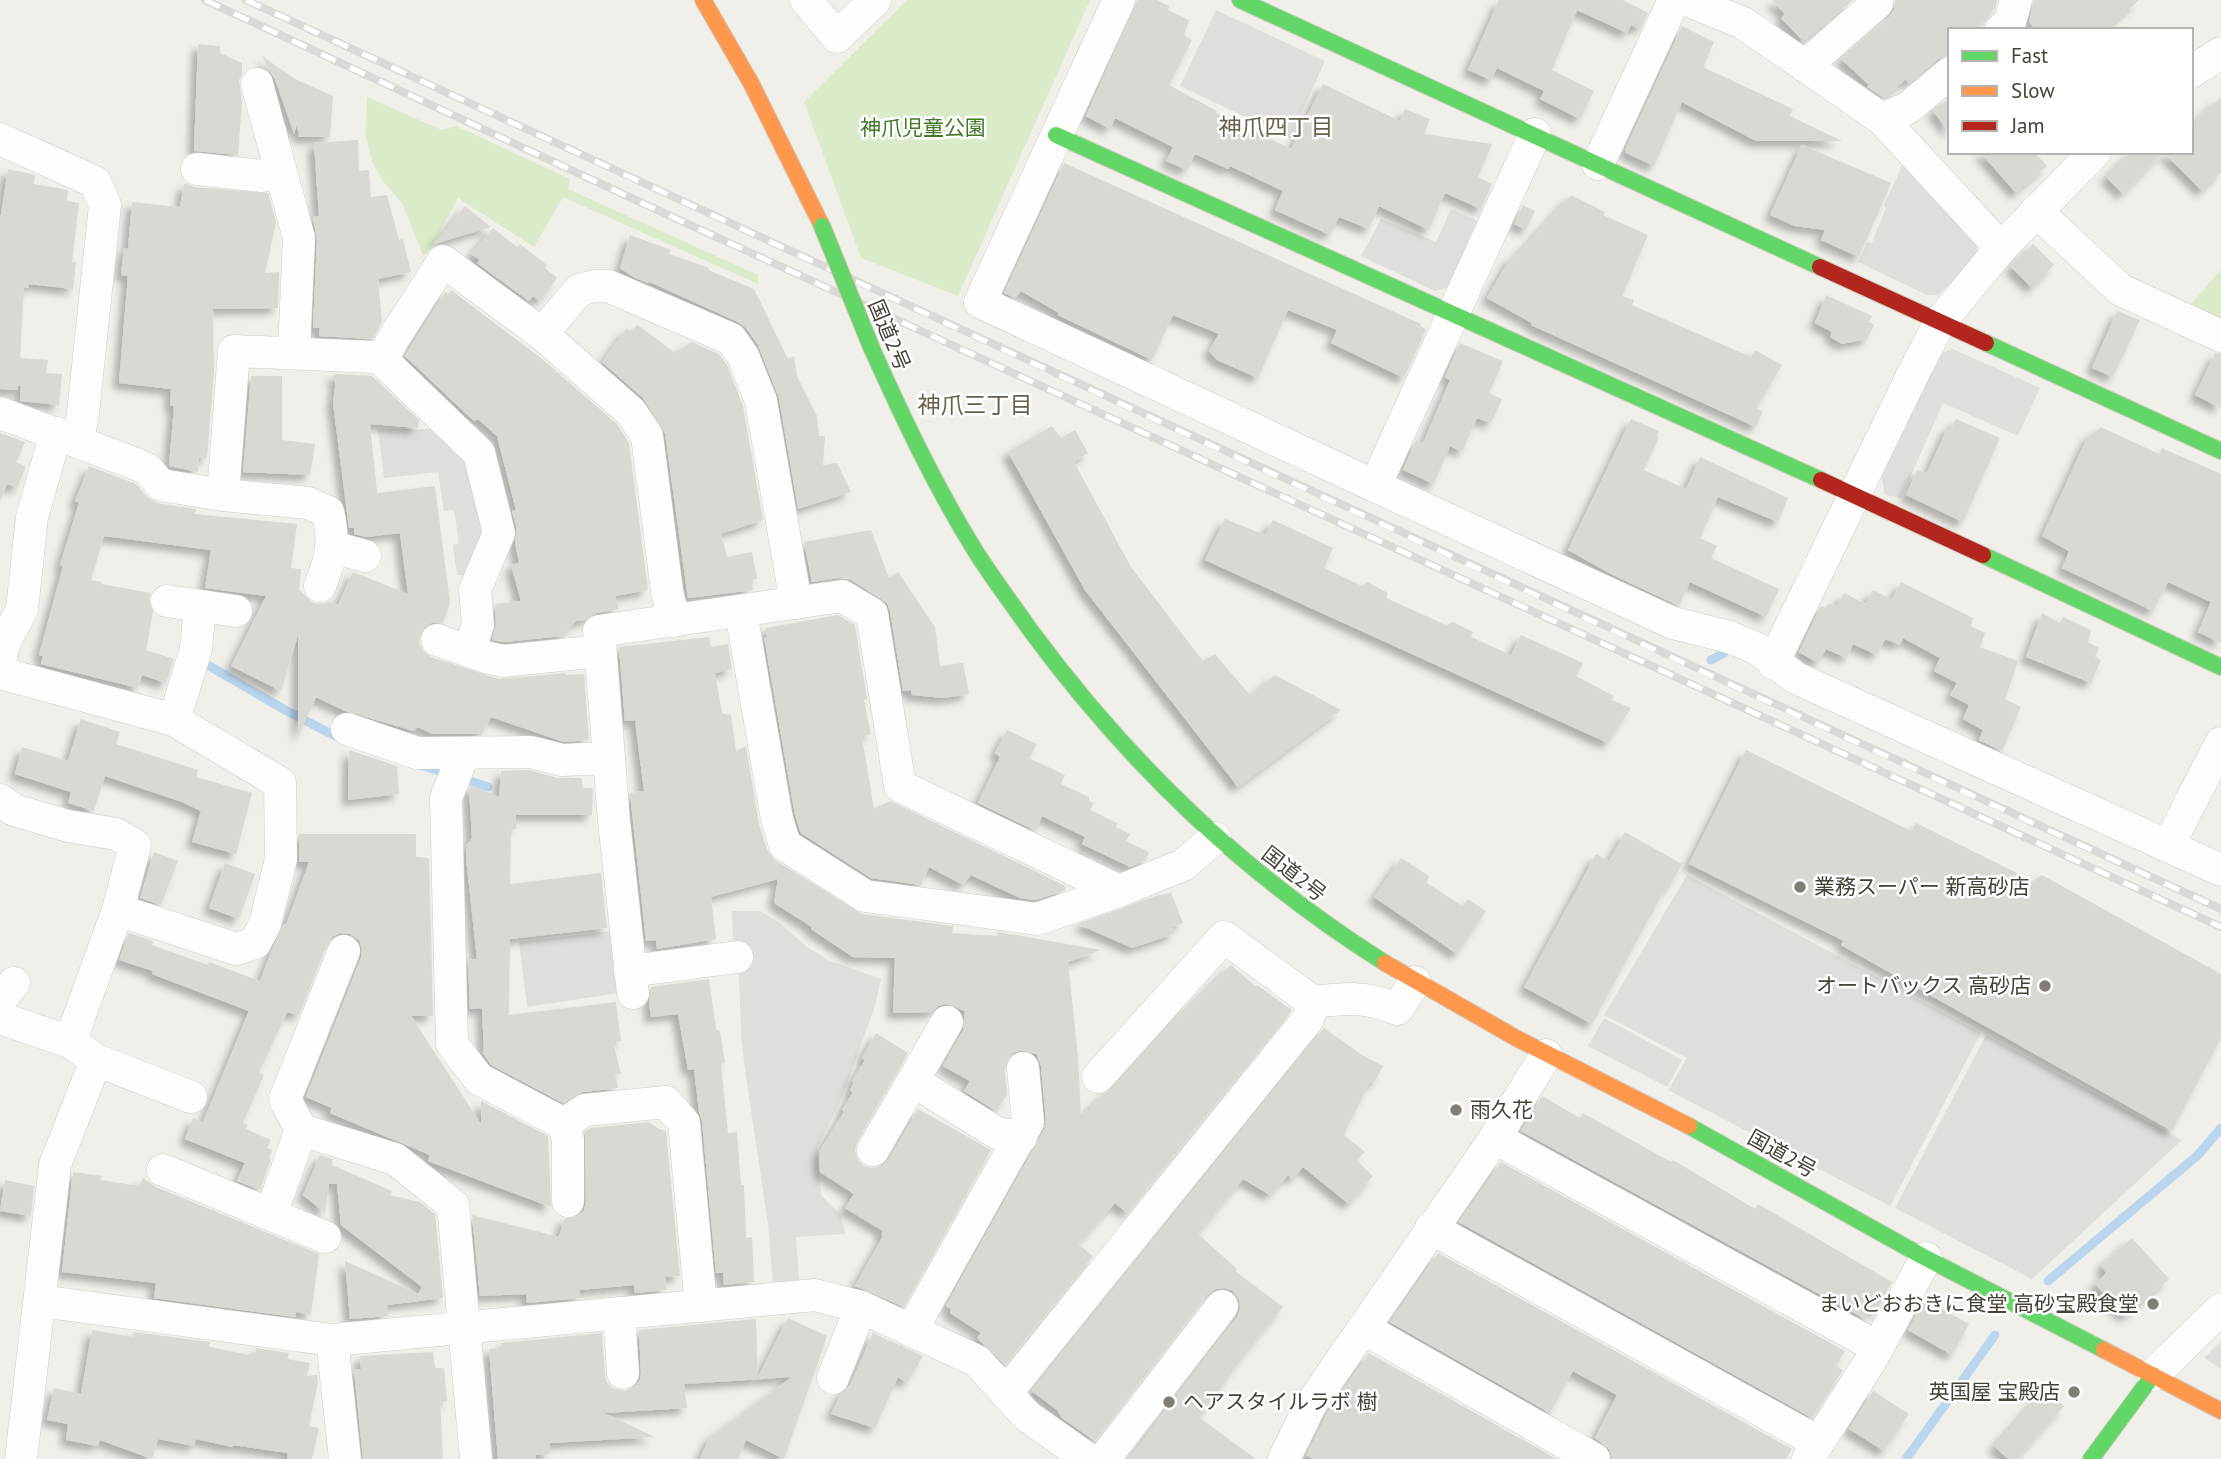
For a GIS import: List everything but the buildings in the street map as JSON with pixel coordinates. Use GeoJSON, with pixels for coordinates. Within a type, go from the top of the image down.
{"type":"FeatureCollection","features":[{"type":"Feature","properties":{"kind":"main road","name":"国道2号"},"geometry":{"type":"LineString","coordinates":[[703,0],[764,106],[822,226],[908,431],[973,548],[1046,652],[1144,768],[1214,838],[1290,900],[1415,982],[1546,1055],[1700,1132],[1926,1258],[2221,1411]]}},
{"type":"Feature","properties":{"kind":"main road"},"geometry":{"type":"LineString","coordinates":[[1240,0],[2221,451]]}},
{"type":"Feature","properties":{"kind":"main road"},"geometry":{"type":"LineString","coordinates":[[1056,135],[1854,495],[2221,667]]}},
{"type":"Feature","properties":{"kind":"main road"},"geometry":{"type":"LineString","coordinates":[[2091,1459],[2153,1375]]}},
{"type":"Feature","properties":{"kind":"street"},"geometry":{"type":"LineString","coordinates":[[806,0],[837,37],[875,0]]}},
{"type":"Feature","properties":{"kind":"street"},"geometry":{"type":"LineString","coordinates":[[1119,0],[980,302],[1672,624],[1729,637],[1758,649],[1796,678],[2221,870]]}},
{"type":"Feature","properties":{"kind":"street"},"geometry":{"type":"LineString","coordinates":[[1598,164],[1674,0]]}},
{"type":"Feature","properties":{"kind":"street"},"geometry":{"type":"LineString","coordinates":[[1687,0],[1749,11],[1805,66],[1882,119],[2001,248]]}},
{"type":"Feature","properties":{"kind":"street"},"geometry":{"type":"LineString","coordinates":[[2003,28],[2010,22],[2016,0]]}},
{"type":"Feature","properties":{"kind":"street"},"geometry":{"type":"LineString","coordinates":[[1805,66],[1877,3]]}},
{"type":"Feature","properties":{"kind":"street"},"geometry":{"type":"LineString","coordinates":[[2193,71],[2221,53]]}},
{"type":"Feature","properties":{"kind":"street"},"geometry":{"type":"LineString","coordinates":[[1882,119],[1908,108],[1948,75]]}},
{"type":"Feature","properties":{"kind":"street"},"geometry":{"type":"LineString","coordinates":[[257,85],[299,239],[294,353]]}},
{"type":"Feature","properties":{"kind":"street"},"geometry":{"type":"LineString","coordinates":[[1375,486],[1535,134]]}},
{"type":"Feature","properties":{"kind":"street"},"geometry":{"type":"LineString","coordinates":[[0,139],[95,182],[105,205],[83,413],[67,437],[37,495],[18,554],[22,609],[3,646],[0,665]]}},
{"type":"Feature","properties":{"kind":"street"},"geometry":{"type":"LineString","coordinates":[[1773,663],[1940,322],[2001,248],[2093,154]]}},
{"type":"Feature","properties":{"kind":"street"},"geometry":{"type":"LineString","coordinates":[[197,169],[262,176],[280,169]]}},
{"type":"Feature","properties":{"kind":"street"},"geometry":{"type":"LineString","coordinates":[[2036,211],[2121,290],[2221,336]]}},
{"type":"Feature","properties":{"kind":"street"},"geometry":{"type":"LineString","coordinates":[[382,360],[443,261],[542,334],[631,412],[647,436],[667,591],[674,621]]}},
{"type":"Feature","properties":{"kind":"street"},"geometry":{"type":"LineString","coordinates":[[542,334],[579,290],[608,286],[730,339],[743,356],[761,401],[796,603]]}},
{"type":"Feature","properties":{"kind":"street"},"geometry":{"type":"LineString","coordinates":[[223,495],[234,351],[373,356],[382,360],[479,453],[499,533],[475,590],[478,625],[469,651]]}},
{"type":"Feature","properties":{"kind":"street"},"geometry":{"type":"LineString","coordinates":[[0,413],[148,470],[161,485],[223,495],[308,503],[328,512],[332,547],[320,586]]}},
{"type":"Feature","properties":{"kind":"street"},"geometry":{"type":"LineString","coordinates":[[332,547],[365,556]]}},
{"type":"Feature","properties":{"kind":"street"},"geometry":{"type":"LineString","coordinates":[[737,957],[632,982],[599,631],[842,596],[872,614],[900,786],[1119,891]]}},
{"type":"Feature","properties":{"kind":"street"},"geometry":{"type":"LineString","coordinates":[[167,601],[236,611]]}},
{"type":"Feature","properties":{"kind":"street"},"geometry":{"type":"LineString","coordinates":[[174,720],[196,649],[200,606]]}},
{"type":"Feature","properties":{"kind":"street"},"geometry":{"type":"LineString","coordinates":[[741,612],[777,819],[785,845],[865,896],[1037,919],[1119,891],[1183,865],[1214,838]]}},
{"type":"Feature","properties":{"kind":"street"},"geometry":{"type":"LineString","coordinates":[[437,640],[503,661],[600,651]]}},
{"type":"Feature","properties":{"kind":"street"},"geometry":{"type":"LineString","coordinates":[[0,673],[174,720],[280,783],[281,859],[265,924],[255,943],[236,948],[118,910]]}},
{"type":"Feature","properties":{"kind":"street"},"geometry":{"type":"LineString","coordinates":[[347,729],[417,753],[531,752],[562,760],[609,758]]}},
{"type":"Feature","properties":{"kind":"street"},"geometry":{"type":"LineString","coordinates":[[2168,846],[2221,743]]}},
{"type":"Feature","properties":{"kind":"street"},"geometry":{"type":"LineString","coordinates":[[464,753],[446,798],[452,1044],[479,1079],[564,1124],[568,1140],[568,1201]]}},
{"type":"Feature","properties":{"kind":"street"},"geometry":{"type":"LineString","coordinates":[[0,800],[14,810],[68,826],[116,834],[135,845],[118,910],[70,1042]]}},
{"type":"Feature","properties":{"kind":"street"},"geometry":{"type":"LineString","coordinates":[[1098,1077],[1224,937],[1313,1002],[1345,998],[1376,1000],[1397,1009],[1415,982]]}},
{"type":"Feature","properties":{"kind":"street"},"geometry":{"type":"LineString","coordinates":[[344,951],[285,1099],[301,1130],[395,1159],[453,1205],[476,1459]]}},
{"type":"Feature","properties":{"kind":"street"},"geometry":{"type":"LineString","coordinates":[[1006,1393],[1308,1019],[1313,1002]]}},
{"type":"Feature","properties":{"kind":"street"},"geometry":{"type":"LineString","coordinates":[[0,1018],[70,1042],[96,1060],[191,1097]]}},
{"type":"Feature","properties":{"kind":"street"},"geometry":{"type":"LineString","coordinates":[[874,1151],[947,1022]]}},
{"type":"Feature","properties":{"kind":"street"},"geometry":{"type":"LineString","coordinates":[[1284,1459],[1311,1404],[1495,1138],[1546,1055]]}},
{"type":"Feature","properties":{"kind":"street"},"geometry":{"type":"LineString","coordinates":[[21,1459],[55,1165],[96,1060]]}},
{"type":"Feature","properties":{"kind":"street"},"geometry":{"type":"LineString","coordinates":[[911,1331],[1028,1122],[1023,1068]]}},
{"type":"Feature","properties":{"kind":"street"},"geometry":{"type":"LineString","coordinates":[[913,1081],[998,1133],[1021,1137]]}},
{"type":"Feature","properties":{"kind":"street"},"geometry":{"type":"LineString","coordinates":[[564,1124],[585,1110],[666,1102],[684,1123],[701,1306]]}},
{"type":"Feature","properties":{"kind":"street"},"geometry":{"type":"LineString","coordinates":[[271,1214],[301,1130]]}},
{"type":"Feature","properties":{"kind":"street"},"geometry":{"type":"LineString","coordinates":[[1495,1138],[1877,1347]]}},
{"type":"Feature","properties":{"kind":"street"},"geometry":{"type":"LineString","coordinates":[[163,1170],[325,1237]]}},
{"type":"Feature","properties":{"kind":"street"},"geometry":{"type":"LineString","coordinates":[[1431,1228],[1813,1450],[1877,1347],[1926,1258]]}},
{"type":"Feature","properties":{"kind":"street"},"geometry":{"type":"LineString","coordinates":[[40,1301],[332,1340],[816,1295],[862,1307],[977,1361],[1027,1416],[1087,1459]]}},
{"type":"Feature","properties":{"kind":"street"},"geometry":{"type":"LineString","coordinates":[[1104,1459],[1222,1306]]}},
{"type":"Feature","properties":{"kind":"street"},"geometry":{"type":"LineString","coordinates":[[833,1378],[862,1307]]}},
{"type":"Feature","properties":{"kind":"street"},"geometry":{"type":"LineString","coordinates":[[2153,1375],[2221,1309]]}},
{"type":"Feature","properties":{"kind":"street"},"geometry":{"type":"LineString","coordinates":[[619,1313],[622,1373]]}},
{"type":"Feature","properties":{"kind":"street"},"geometry":{"type":"LineString","coordinates":[[1363,1328],[1543,1447],[1594,1459]]}},
{"type":"Feature","properties":{"kind":"street"},"geometry":{"type":"LineString","coordinates":[[332,1340],[345,1459]]}},
{"type":"Feature","properties":{"kind":"green space","name":"神爪児童公園"},"geometry":{"type":"Polygon","coordinates":[[[907,0],[1090,0],[958,296],[861,258],[804,102],[907,0]]]}},
{"type":"Feature","properties":{"kind":"green space"},"geometry":{"type":"Polygon","coordinates":[[[367,97],[442,130],[456,126],[570,179],[568,189],[758,275],[758,284],[563,197],[534,247],[458,198],[428,253],[423,255],[403,205],[382,180],[372,161],[366,136],[367,97]]]}},
{"type":"Feature","properties":{"kind":"green space"},"geometry":{"type":"Polygon","coordinates":[[[2221,269],[2221,323],[2189,307],[2221,269]]]}},
{"type":"Feature","properties":{"kind":"shaded area"},"geometry":{"type":"Polygon","coordinates":[[[1216,10],[1325,61],[1290,138],[1180,86],[1216,10]]]}},
{"type":"Feature","properties":{"kind":"shaded area"},"geometry":{"type":"Polygon","coordinates":[[[1903,164],[1977,242],[1977,258],[1938,295],[1927,295],[1858,262],[1867,242],[1872,243],[1886,208],[1884,205],[1903,164]]]}},
{"type":"Feature","properties":{"kind":"shaded area"},"geometry":{"type":"Polygon","coordinates":[[[1451,209],[1484,224],[1454,285],[1435,291],[1361,256],[1381,219],[1436,242],[1451,209]]]}},
{"type":"Feature","properties":{"kind":"shaded area"},"geometry":{"type":"Polygon","coordinates":[[[1953,349],[2040,388],[2018,436],[1943,403],[1901,498],[1885,495],[1881,473],[1936,355],[1953,349]]]}},
{"type":"Feature","properties":{"kind":"shaded area"},"geometry":{"type":"Polygon","coordinates":[[[378,429],[440,429],[466,455],[484,530],[467,576],[457,575],[453,545],[459,543],[454,510],[444,511],[438,472],[384,478],[378,429]]]}},
{"type":"Feature","properties":{"kind":"shaded area"},"geometry":{"type":"Polygon","coordinates":[[[1687,875],[1981,1033],[1890,1206],[1668,1090],[1687,1058],[1604,1015],[1687,875]]]}},
{"type":"Feature","properties":{"kind":"shaded area"},"geometry":{"type":"Polygon","coordinates":[[[732,911],[760,911],[828,960],[881,979],[875,1006],[842,1097],[817,1148],[821,1195],[841,1215],[845,1234],[796,1237],[799,1281],[773,1285],[768,1224],[741,1034],[739,973],[733,944],[732,911]]]}},
{"type":"Feature","properties":{"kind":"shaded area"},"geometry":{"type":"Polygon","coordinates":[[[612,931],[618,993],[527,1007],[519,942],[612,931]]]}},
{"type":"Feature","properties":{"kind":"shaded area"},"geometry":{"type":"Polygon","coordinates":[[[1604,1018],[1682,1060],[1667,1087],[1588,1046],[1604,1018]]]}},
{"type":"Feature","properties":{"kind":"shaded area"},"geometry":{"type":"Polygon","coordinates":[[[1986,1035],[2182,1140],[2032,1279],[1895,1208],[1986,1035]]]}},
{"type":"Feature","properties":{"kind":"shaded area"},"geometry":{"type":"Polygon","coordinates":[[[2221,1341],[2221,1369],[2204,1358],[2221,1341]]]}},
{"type":"Feature","properties":{"kind":"waterway"},"geometry":{"type":"LineString","coordinates":[[1711,660],[1724,653]]}},
{"type":"Feature","properties":{"kind":"waterway"},"geometry":{"type":"LineString","coordinates":[[206,664],[345,741]]}},
{"type":"Feature","properties":{"kind":"waterway"},"geometry":{"type":"LineString","coordinates":[[421,765],[488,787]]}},
{"type":"Feature","properties":{"kind":"waterway"},"geometry":{"type":"LineString","coordinates":[[2048,1281],[2198,1155],[2221,1128]]}},
{"type":"Feature","properties":{"kind":"waterway"},"geometry":{"type":"LineString","coordinates":[[1906,1459],[1995,1335]]}},
{"type":"Feature","properties":{"kind":"railway"},"geometry":{"type":"LineString","coordinates":[[205,0],[2221,927]]}},
{"type":"Feature","properties":{"kind":"railway"},"geometry":{"type":"LineString","coordinates":[[246,0],[2221,909]]}},
{"type":"Feature","properties":{"kind":"traffic: fast"},"geometry":{"type":"LineString","coordinates":[[1240,0],[1820,267]]}},
{"type":"Feature","properties":{"kind":"traffic: fast"},"geometry":{"type":"LineString","coordinates":[[1056,135],[1821,480]]}},
{"type":"Feature","properties":{"kind":"traffic: fast"},"geometry":{"type":"LineString","coordinates":[[822,226],[872,349]]}},
{"type":"Feature","properties":{"kind":"traffic: fast"},"geometry":{"type":"LineString","coordinates":[[1986,343],[2221,451]]}},
{"type":"Feature","properties":{"kind":"traffic: fast"},"geometry":{"type":"LineString","coordinates":[[872,349],[961,528],[1031,631],[1108,727],[1192,814],[1237,854],[1333,929],[1385,963]]}},
{"type":"Feature","properties":{"kind":"traffic: fast"},"geometry":{"type":"LineString","coordinates":[[1983,555],[2221,667]]}},
{"type":"Feature","properties":{"kind":"traffic: fast"},"geometry":{"type":"LineString","coordinates":[[1689,1126],[1922,1256],[2104,1350]]}},
{"type":"Feature","properties":{"kind":"traffic: fast"},"geometry":{"type":"LineString","coordinates":[[2091,1459],[2153,1375]]}},
{"type":"Feature","properties":{"kind":"traffic: slow"},"geometry":{"type":"LineString","coordinates":[[703,0],[751,83],[822,226]]}},
{"type":"Feature","properties":{"kind":"traffic: slow"},"geometry":{"type":"LineString","coordinates":[[1385,963],[1516,1038],[1689,1126]]}},
{"type":"Feature","properties":{"kind":"traffic: slow"},"geometry":{"type":"LineString","coordinates":[[2104,1350],[2221,1411]]}},
{"type":"Feature","properties":{"kind":"traffic: jam"},"geometry":{"type":"LineString","coordinates":[[1820,267],[1986,343]]}},
{"type":"Feature","properties":{"kind":"traffic: jam"},"geometry":{"type":"LineString","coordinates":[[1821,480],[1983,555]]}},
{"type":"Feature","properties":{"kind":"place","name":"業務スーパー 新高砂店"},"geometry":{"type":"Point","coordinates":[1800,887]}},
{"type":"Feature","properties":{"kind":"place","name":"オートバックス 高砂店"},"geometry":{"type":"Point","coordinates":[2045,986]}},
{"type":"Feature","properties":{"kind":"place","name":"雨久花"},"geometry":{"type":"Point","coordinates":[1456,1110]}},
{"type":"Feature","properties":{"kind":"place","name":"まいどおおきに食堂 高砂宝殿食堂"},"geometry":{"type":"Point","coordinates":[2153,1304]}},
{"type":"Feature","properties":{"kind":"place","name":"英国屋 宝殿店"},"geometry":{"type":"Point","coordinates":[2074,1392]}},
{"type":"Feature","properties":{"kind":"place","name":"ヘアスタイルラボ 樹"},"geometry":{"type":"Point","coordinates":[1169,1402]}},
{"type":"Feature","properties":{"kind":"district","name":"神爪四丁目"},"geometry":{"type":"Point","coordinates":[1276,127]}},
{"type":"Feature","properties":{"kind":"district","name":"神爪三丁目"},"geometry":{"type":"Point","coordinates":[975,405]}}]}
